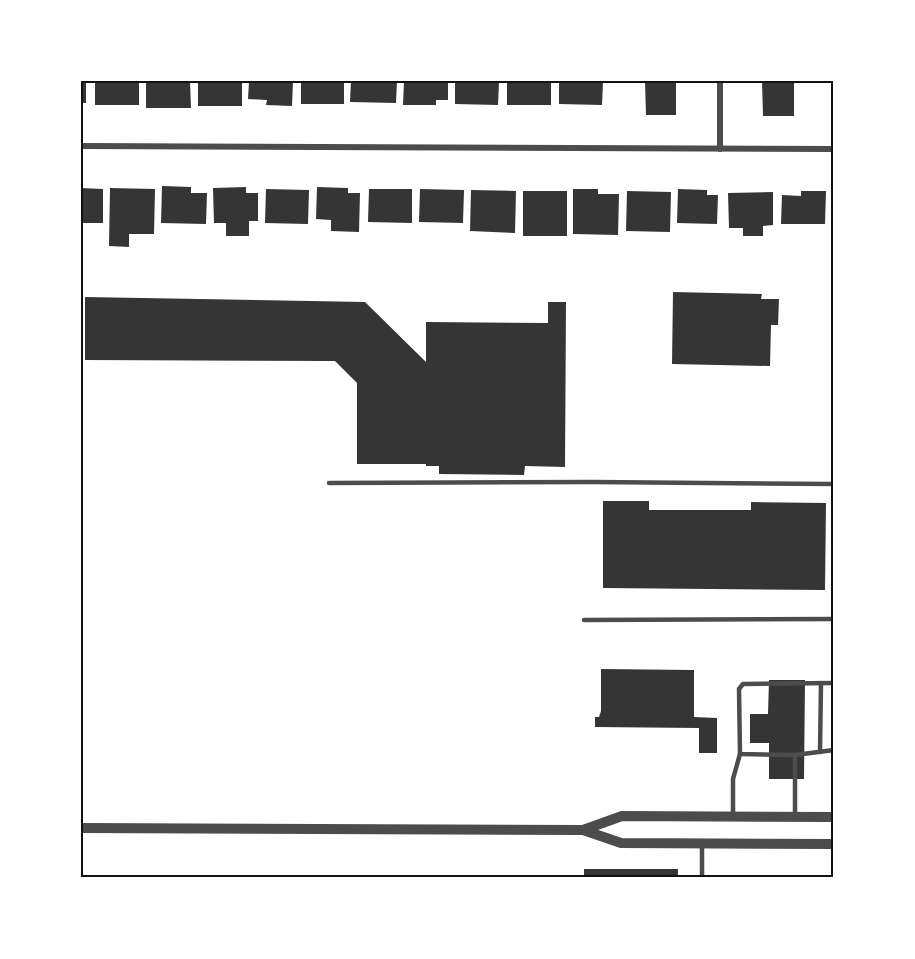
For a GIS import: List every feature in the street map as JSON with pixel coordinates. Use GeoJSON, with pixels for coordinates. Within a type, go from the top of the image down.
{"type":"FeatureCollection","features":[{"type":"Feature","properties":{"kind":"street"},"geometry":{"type":"LineString","coordinates":[[720,81],[720,149]]}},
{"type":"Feature","properties":{"kind":"street"},"geometry":{"type":"LineString","coordinates":[[81,146],[834,149]]}},
{"type":"Feature","properties":{"kind":"street"},"geometry":{"type":"LineString","coordinates":[[583,830],[622,816],[834,817]]}},
{"type":"Feature","properties":{"kind":"street"},"geometry":{"type":"LineString","coordinates":[[81,828],[583,830],[621,843],[834,844]]}},
{"type":"Feature","properties":{"kind":"lane"},"geometry":{"type":"LineString","coordinates":[[329,483],[834,484]]}},
{"type":"Feature","properties":{"kind":"lane"},"geometry":{"type":"LineString","coordinates":[[584,620],[834,619]]}},
{"type":"Feature","properties":{"kind":"lane"},"geometry":{"type":"LineString","coordinates":[[820,752],[821,683]]}},
{"type":"Feature","properties":{"kind":"lane"},"geometry":{"type":"LineString","coordinates":[[733,817],[733,779],[740,754],[739,689],[743,684],[834,683]]}},
{"type":"Feature","properties":{"kind":"lane"},"geometry":{"type":"LineString","coordinates":[[740,754],[795,755],[834,750]]}},
{"type":"Feature","properties":{"kind":"lane"},"geometry":{"type":"LineString","coordinates":[[795,755],[795,817]]}},
{"type":"Feature","properties":{"kind":"lane"},"geometry":{"type":"LineString","coordinates":[[702,843],[702,878]]}},
{"type":"Feature","properties":{"kind":"building"},"geometry":{"type":"Polygon","coordinates":[[[81,81],[86,81],[86,103],[81,103],[81,81]]]}},
{"type":"Feature","properties":{"kind":"building"},"geometry":{"type":"Polygon","coordinates":[[[95,81],[139,81],[139,105],[95,105],[95,81]]]}},
{"type":"Feature","properties":{"kind":"building"},"geometry":{"type":"Polygon","coordinates":[[[146,81],[190,81],[191,108],[146,108],[146,81]]]}},
{"type":"Feature","properties":{"kind":"building"},"geometry":{"type":"Polygon","coordinates":[[[198,81],[242,81],[242,106],[198,106],[198,81]]]}},
{"type":"Feature","properties":{"kind":"building"},"geometry":{"type":"Polygon","coordinates":[[[249,81],[293,81],[292,106],[266,105],[267,100],[248,99],[249,81]]]}},
{"type":"Feature","properties":{"kind":"building"},"geometry":{"type":"Polygon","coordinates":[[[301,81],[344,81],[344,104],[301,104],[301,81]]]}},
{"type":"Feature","properties":{"kind":"building"},"geometry":{"type":"Polygon","coordinates":[[[351,81],[397,81],[396,103],[350,102],[351,81]]]}},
{"type":"Feature","properties":{"kind":"building"},"geometry":{"type":"Polygon","coordinates":[[[404,81],[448,81],[448,100],[436,100],[436,105],[403,105],[404,81]]]}},
{"type":"Feature","properties":{"kind":"building"},"geometry":{"type":"Polygon","coordinates":[[[455,81],[499,81],[498,105],[455,104],[455,81]]]}},
{"type":"Feature","properties":{"kind":"building"},"geometry":{"type":"Polygon","coordinates":[[[507,81],[551,81],[551,105],[507,105],[507,81]]]}},
{"type":"Feature","properties":{"kind":"building"},"geometry":{"type":"Polygon","coordinates":[[[559,81],[603,81],[602,105],[559,104],[559,81]]]}},
{"type":"Feature","properties":{"kind":"building"},"geometry":{"type":"Polygon","coordinates":[[[645,81],[676,81],[676,115],[646,115],[645,81]]]}},
{"type":"Feature","properties":{"kind":"building"},"geometry":{"type":"Polygon","coordinates":[[[762,81],[794,81],[794,116],[763,116],[762,81]]]}},
{"type":"Feature","properties":{"kind":"building"},"geometry":{"type":"Polygon","coordinates":[[[162,186],[191,187],[191,193],[207,193],[206,224],[161,223],[162,186]]]}},
{"type":"Feature","properties":{"kind":"building"},"geometry":{"type":"Polygon","coordinates":[[[246,187],[246,193],[258,193],[258,221],[249,221],[249,236],[226,236],[226,223],[214,223],[213,188],[246,187]]]}},
{"type":"Feature","properties":{"kind":"building"},"geometry":{"type":"Polygon","coordinates":[[[317,187],[348,188],[348,193],[360,193],[359,232],[331,231],[331,220],[316,219],[317,187]]]}},
{"type":"Feature","properties":{"kind":"building"},"geometry":{"type":"Polygon","coordinates":[[[81,188],[103,189],[103,223],[81,223],[81,188]]]}},
{"type":"Feature","properties":{"kind":"building"},"geometry":{"type":"Polygon","coordinates":[[[110,188],[155,189],[154,234],[129,234],[129,247],[109,246],[110,188]]]}},
{"type":"Feature","properties":{"kind":"building"},"geometry":{"type":"Polygon","coordinates":[[[266,189],[309,190],[308,224],[265,223],[266,189]]]}},
{"type":"Feature","properties":{"kind":"building"},"geometry":{"type":"Polygon","coordinates":[[[369,189],[412,189],[412,223],[368,222],[369,189]]]}},
{"type":"Feature","properties":{"kind":"building"},"geometry":{"type":"Polygon","coordinates":[[[420,189],[464,190],[463,223],[419,222],[420,189]]]}},
{"type":"Feature","properties":{"kind":"building"},"geometry":{"type":"Polygon","coordinates":[[[573,189],[598,189],[598,194],[619,194],[618,235],[573,234],[573,189]]]}},
{"type":"Feature","properties":{"kind":"building"},"geometry":{"type":"Polygon","coordinates":[[[678,189],[707,190],[707,195],[718,195],[717,224],[677,223],[678,189]]]}},
{"type":"Feature","properties":{"kind":"building"},"geometry":{"type":"Polygon","coordinates":[[[471,190],[516,191],[515,233],[470,231],[471,190]]]}},
{"type":"Feature","properties":{"kind":"building"},"geometry":{"type":"Polygon","coordinates":[[[523,191],[567,191],[567,236],[523,236],[523,191]]]}},
{"type":"Feature","properties":{"kind":"building"},"geometry":{"type":"Polygon","coordinates":[[[627,191],[671,192],[670,232],[626,231],[627,191]]]}},
{"type":"Feature","properties":{"kind":"building"},"geometry":{"type":"Polygon","coordinates":[[[801,191],[826,191],[825,224],[781,224],[782,195],[801,196],[801,191]]]}},
{"type":"Feature","properties":{"kind":"building"},"geometry":{"type":"Polygon","coordinates":[[[773,192],[773,225],[763,226],[763,236],[743,236],[743,228],[729,228],[728,193],[773,192]]]}},
{"type":"Feature","properties":{"kind":"building"},"geometry":{"type":"Polygon","coordinates":[[[673,292],[762,294],[761,299],[779,299],[778,325],[771,325],[770,366],[672,364],[673,292]]]}},
{"type":"Feature","properties":{"kind":"building"},"geometry":{"type":"Polygon","coordinates":[[[85,297],[365,302],[426,362],[426,322],[548,323],[548,302],[566,302],[565,467],[525,466],[524,475],[439,474],[439,466],[426,466],[426,464],[357,464],[357,383],[335,361],[85,360],[85,297]]]}},
{"type":"Feature","properties":{"kind":"building"},"geometry":{"type":"Polygon","coordinates":[[[603,501],[649,501],[649,510],[751,510],[751,502],[826,503],[825,590],[603,588],[603,501]]]}},
{"type":"Feature","properties":{"kind":"building"},"geometry":{"type":"Polygon","coordinates":[[[601,669],[694,670],[694,717],[717,718],[717,753],[699,753],[699,728],[595,727],[595,717],[599,717],[601,711],[601,669]]]}},
{"type":"Feature","properties":{"kind":"building"},"geometry":{"type":"Polygon","coordinates":[[[769,680],[805,680],[804,779],[769,779],[769,743],[750,743],[750,714],[768,714],[769,680]]]}},
{"type":"Feature","properties":{"kind":"building"},"geometry":{"type":"Polygon","coordinates":[[[584,869],[678,869],[678,878],[584,878],[584,869]]]}}]}
